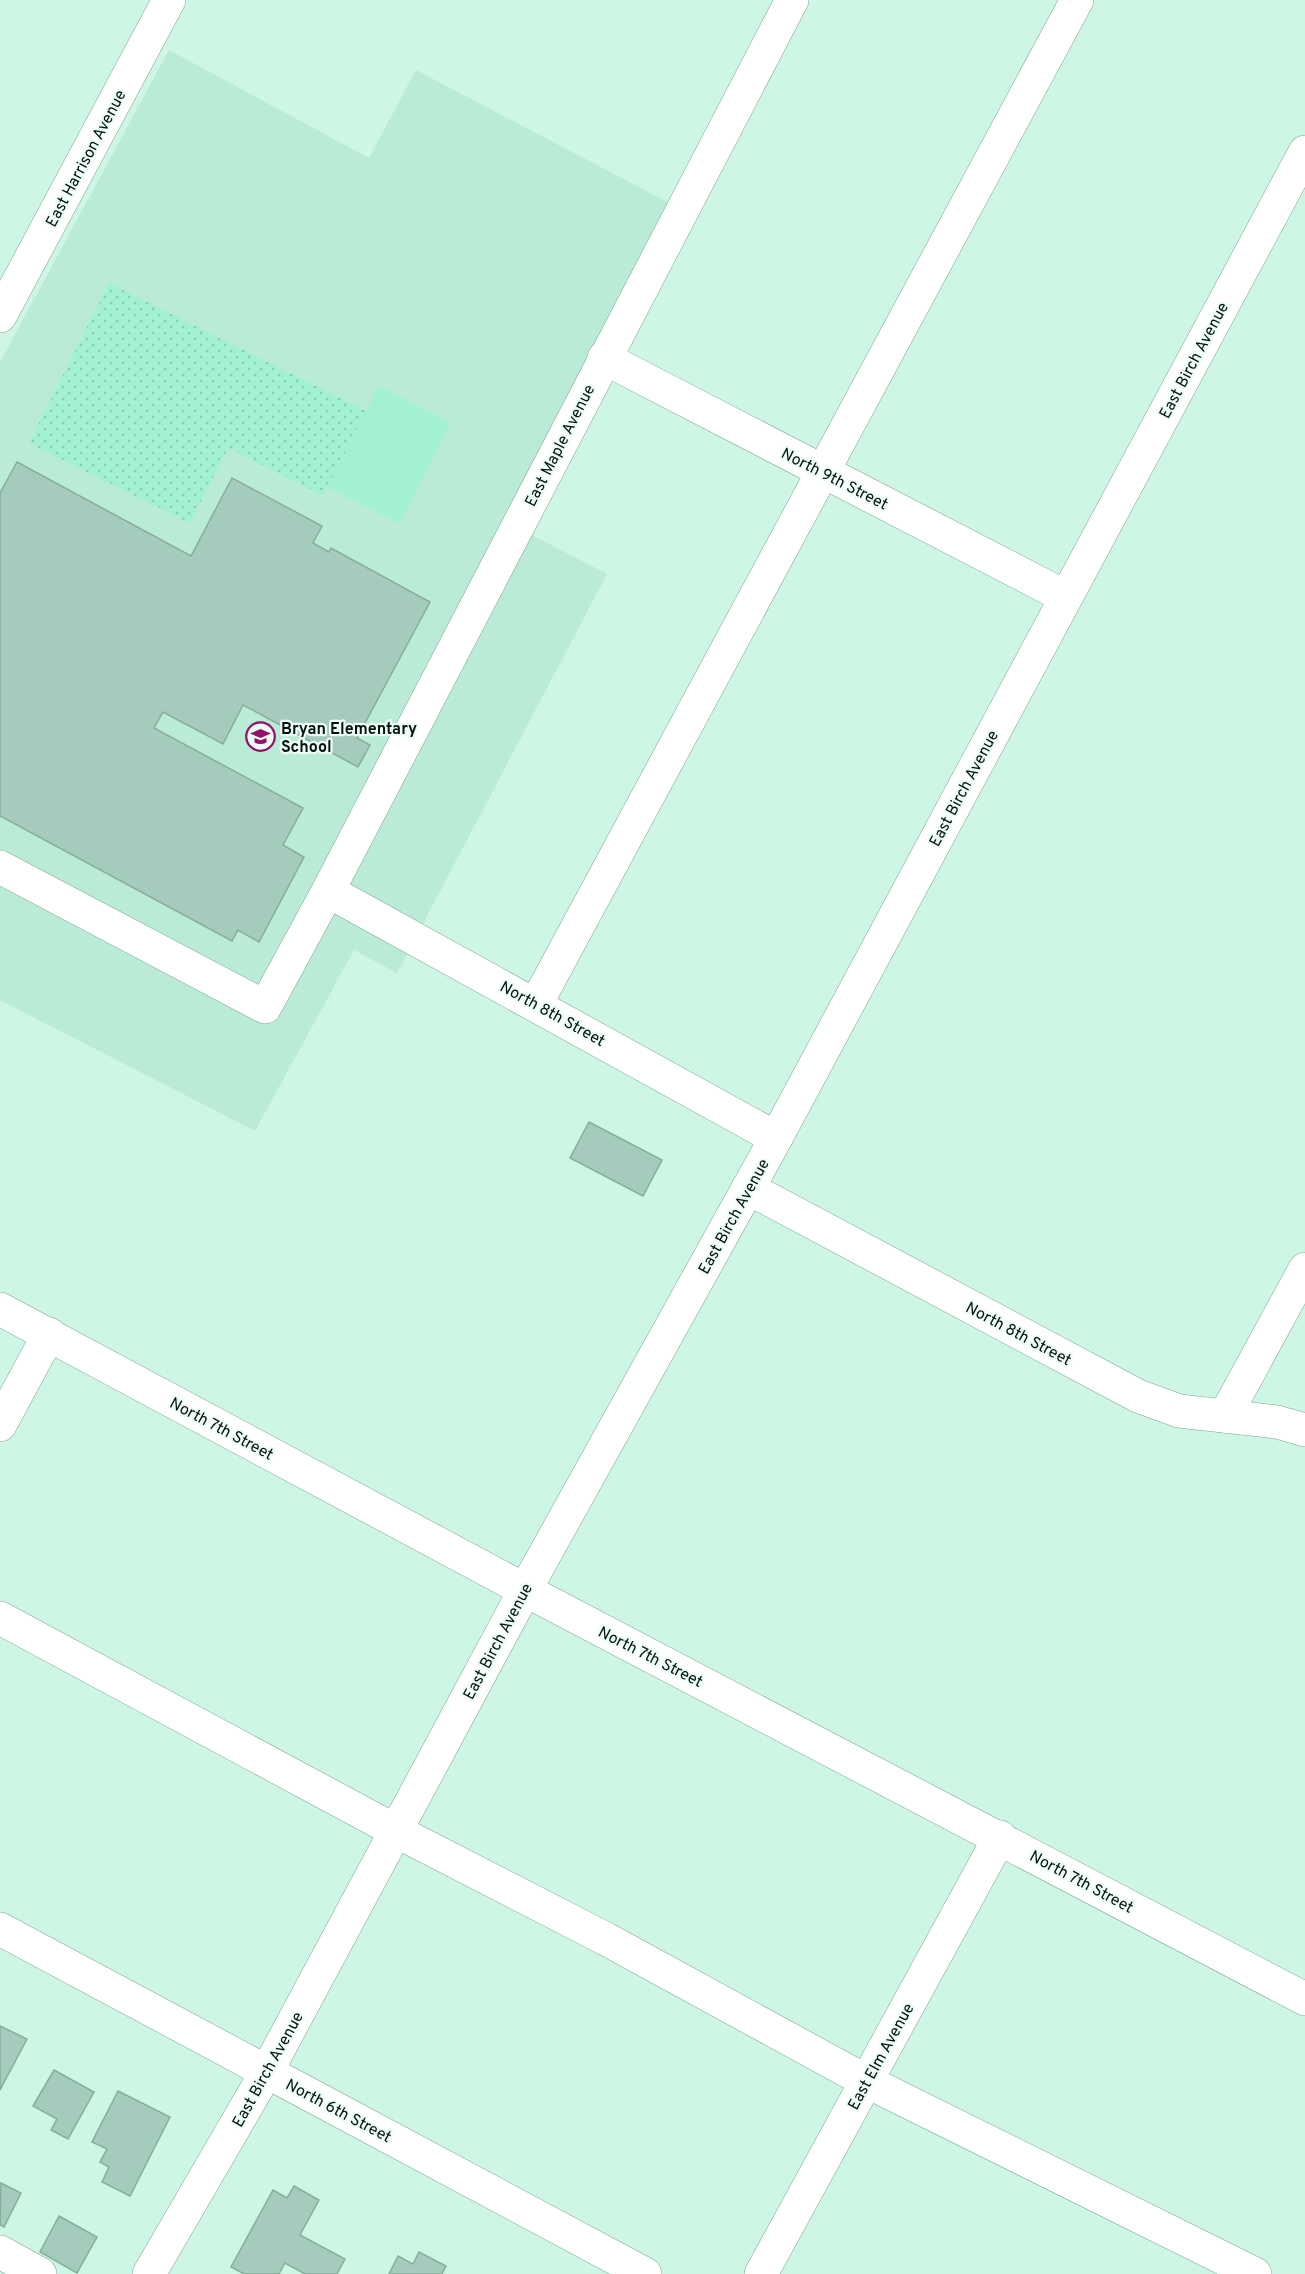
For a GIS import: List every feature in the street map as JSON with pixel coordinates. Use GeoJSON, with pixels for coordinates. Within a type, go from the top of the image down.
{"type":"FeatureCollection","features":[{"type":"Feature","properties":{"kind":"street","name":"East Harrison Avenue"},"geometry":{"type":"LineString","coordinates":[[0,316],[169,0]]}},
{"type":"Feature","properties":{"kind":"street","name":"East Maple Avenue"},"geometry":{"type":"LineString","coordinates":[[0,867],[265,1007],[328,891],[792,0]]}},
{"type":"Feature","properties":{"kind":"street"},"geometry":{"type":"LineString","coordinates":[[536,1004],[1077,0]]}},
{"type":"Feature","properties":{"kind":"street","name":"East Birch Avenue"},"geometry":{"type":"LineString","coordinates":[[149,2274],[267,2071],[525,1590],[776,1137],[1305,152]]}},
{"type":"Feature","properties":{"kind":"street","name":"North 9th Street"},"geometry":{"type":"LineString","coordinates":[[604,358],[1066,597]]}},
{"type":"Feature","properties":{"kind":"street","name":"North 8th Street"},"geometry":{"type":"LineString","coordinates":[[328,891],[776,1137]]}},
{"type":"Feature","properties":{"kind":"street","name":"North 8th Street"},"geometry":{"type":"LineString","coordinates":[[748,1188],[1138,1396],[1179,1411],[1277,1422],[1305,1430]]}},
{"type":"Feature","properties":{"kind":"street"},"geometry":{"type":"LineString","coordinates":[[1226,1416],[1305,1269]]}},
{"type":"Feature","properties":{"kind":"street","name":"North 7th Street"},"geometry":{"type":"LineString","coordinates":[[0,1309],[525,1590],[1000,1837],[1305,1999]]}},
{"type":"Feature","properties":{"kind":"street"},"geometry":{"type":"LineString","coordinates":[[0,1425],[48,1334]]}},
{"type":"Feature","properties":{"kind":"street"},"geometry":{"type":"LineString","coordinates":[[0,1618],[396,1831],[606,1939],[866,2081],[1255,2274]]}},
{"type":"Feature","properties":{"kind":"street","name":"East Elm Avenue"},"geometry":{"type":"LineString","coordinates":[[761,2274],[1000,1837]]}},
{"type":"Feature","properties":{"kind":"street","name":"North 6th Street"},"geometry":{"type":"LineString","coordinates":[[0,1929],[645,2274]]}},
{"type":"Feature","properties":{"kind":"street"},"geometry":{"type":"LineString","coordinates":[[0,2252],[40,2274]]}},
{"type":"Feature","properties":{"kind":"shaded area","name":"Bryan Elementary School"},"geometry":{"type":"Polygon","coordinates":[[[169,50],[369,158],[416,70],[669,203],[503,520],[607,574],[397,973],[354,950],[255,1131],[0,1000],[0,362],[169,50]]]}},
{"type":"Feature","properties":{"kind":"shaded area"},"geometry":{"type":"Polygon","coordinates":[[[109,283],[366,411],[322,495],[228,448],[190,523],[29,443],[109,283]]]}},
{"type":"Feature","properties":{"kind":"shaded area"},"geometry":{"type":"Polygon","coordinates":[[[379,386],[451,423],[399,523],[328,487],[379,386]]]}},
{"type":"Feature","properties":{"kind":"building"},"geometry":{"type":"Polygon","coordinates":[[[17,462],[191,556],[232,478],[322,526],[313,543],[329,552],[331,548],[430,602],[357,738],[370,745],[358,767],[243,705],[223,744],[163,712],[154,728],[303,808],[283,845],[304,857],[259,942],[238,930],[232,941],[0,816],[0,493],[17,462]]]}},
{"type":"Feature","properties":{"kind":"building"},"geometry":{"type":"Polygon","coordinates":[[[589,1122],[662,1160],[643,1196],[570,1158],[589,1122]]]}},
{"type":"Feature","properties":{"kind":"building"},"geometry":{"type":"Polygon","coordinates":[[[0,2026],[27,2039],[0,2090],[0,2026]]]}},
{"type":"Feature","properties":{"kind":"building"},"geometry":{"type":"Polygon","coordinates":[[[54,2070],[94,2092],[68,2139],[51,2130],[57,2119],[33,2106],[54,2070]]]}},
{"type":"Feature","properties":{"kind":"building"},"geometry":{"type":"Polygon","coordinates":[[[118,2091],[170,2117],[130,2196],[102,2182],[109,2167],[100,2162],[107,2149],[92,2142],[118,2091]]]}},
{"type":"Feature","properties":{"kind":"building"},"geometry":{"type":"Polygon","coordinates":[[[1,2183],[21,2193],[4,2227],[0,2225],[1,2183]]]}},
{"type":"Feature","properties":{"kind":"building"},"geometry":{"type":"Polygon","coordinates":[[[294,2186],[319,2200],[300,2235],[345,2259],[337,2274],[305,2274],[285,2263],[279,2274],[244,2274],[231,2267],[273,2190],[287,2198],[294,2186]]]}},
{"type":"Feature","properties":{"kind":"building"},"geometry":{"type":"Polygon","coordinates":[[[59,2216],[97,2237],[77,2273],[40,2252],[59,2216]]]}},
{"type":"Feature","properties":{"kind":"building"},"geometry":{"type":"Polygon","coordinates":[[[419,2252],[446,2266],[442,2274],[389,2274],[398,2256],[413,2264],[419,2252]]]}},
{"type":"Feature","properties":{"kind":"place","name":"Bryan Elementary School"},"geometry":{"type":"Point","coordinates":[260,737]}}]}
